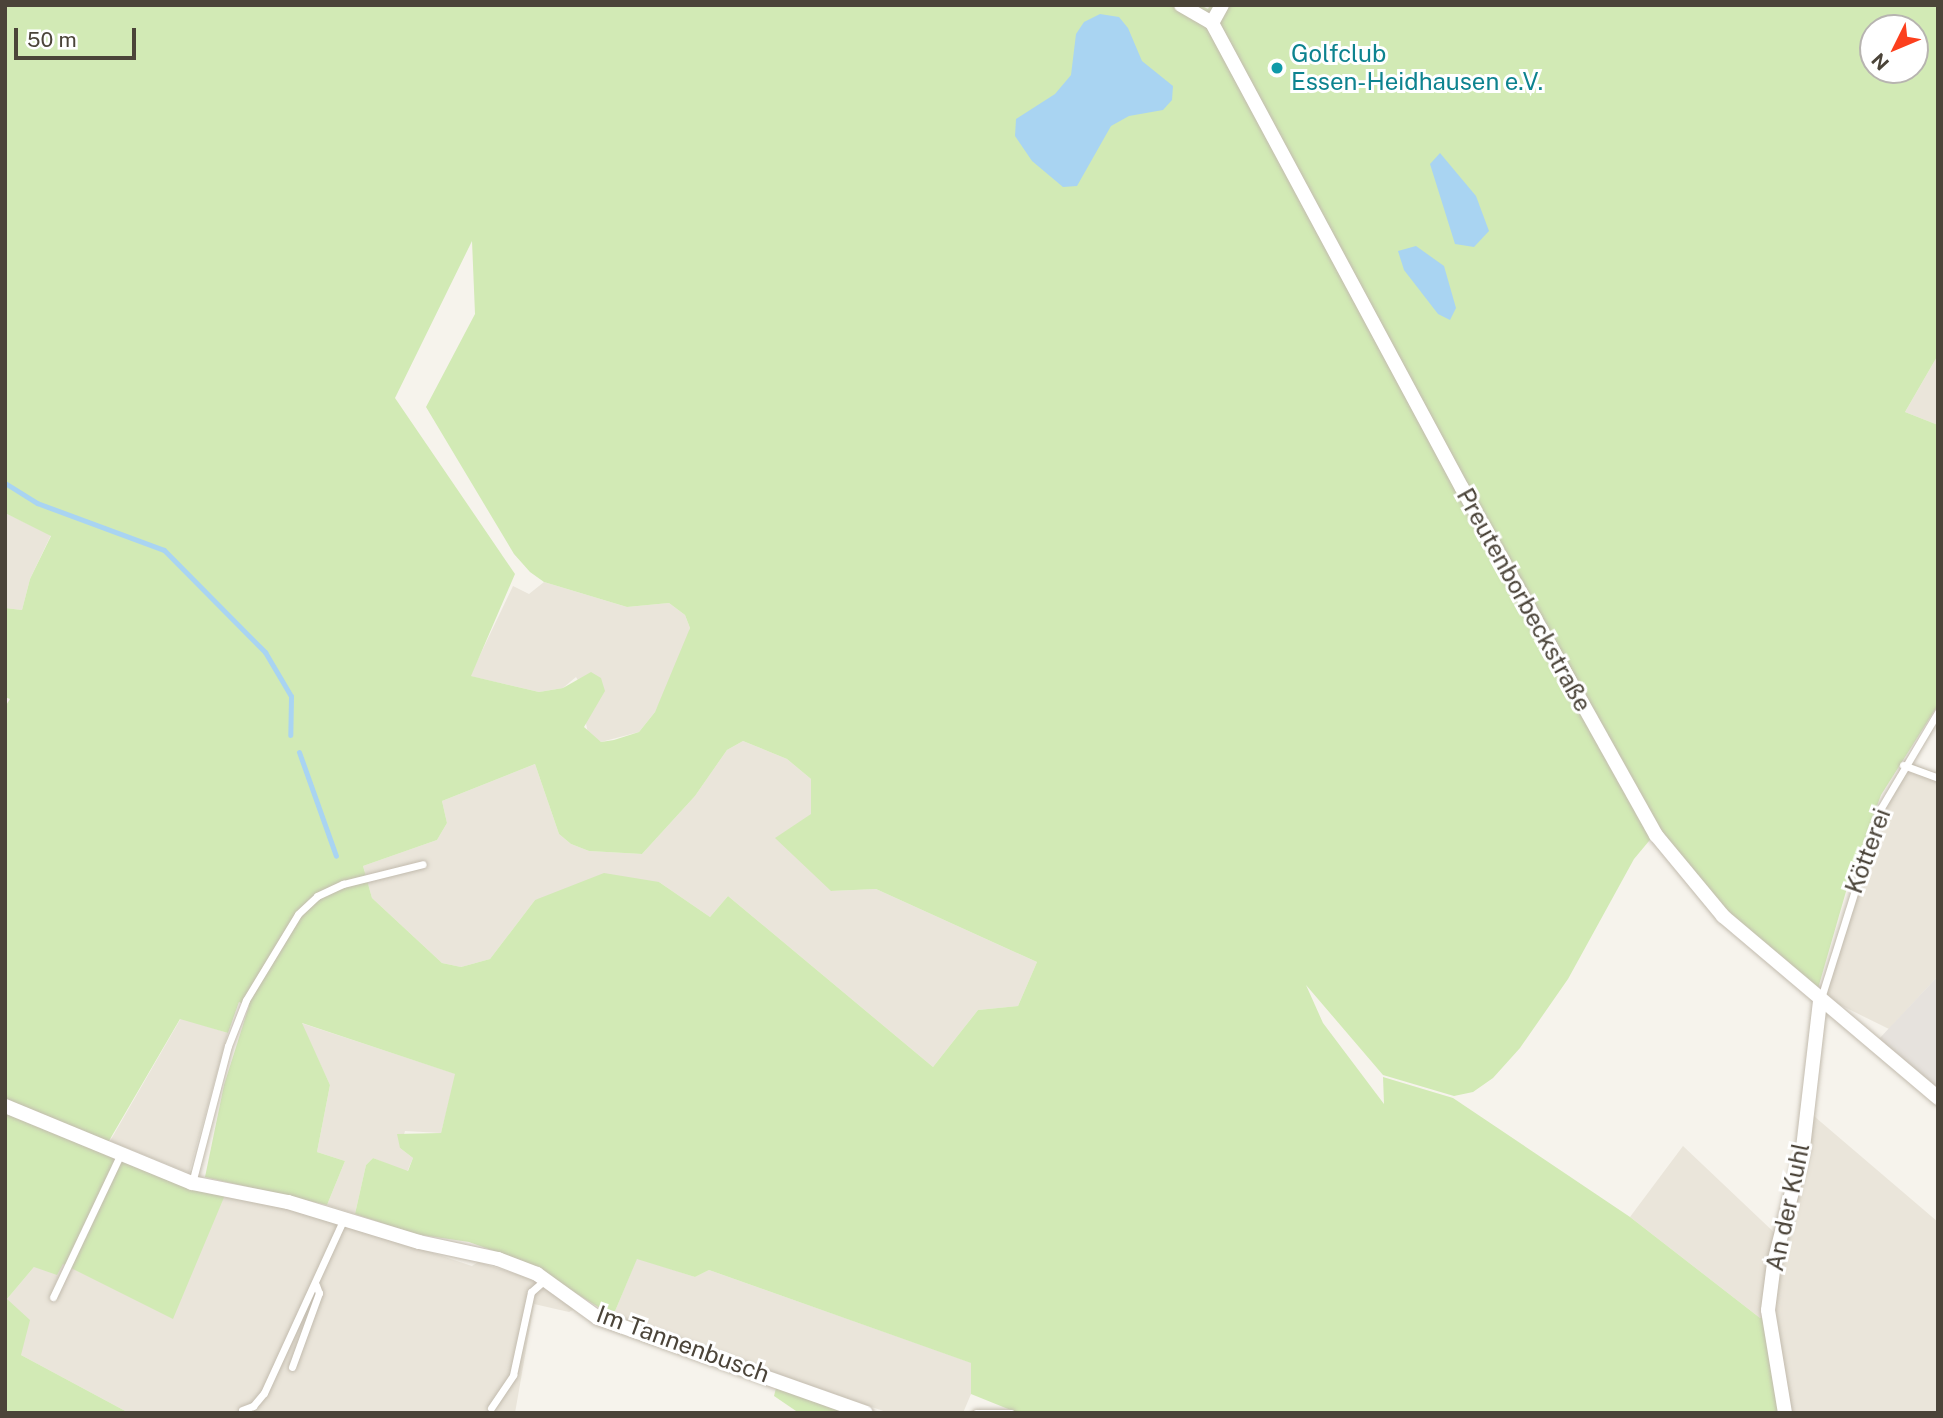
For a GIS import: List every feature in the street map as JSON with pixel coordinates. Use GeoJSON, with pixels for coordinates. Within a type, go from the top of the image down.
{"type":"FeatureCollection","features":[{"type":"Feature","properties":{"kind":"street"},"geometry":{"type":"LineString","coordinates":[[1181,5],[1212,23],[1222,5]]}},
{"type":"Feature","properties":{"kind":"street","name":"Preutenborbeckstraße"},"geometry":{"type":"LineString","coordinates":[[1212,23],[1656,835],[1723,916],[1938,1098]]}},
{"type":"Feature","properties":{"kind":"street","name":"An der Kuhl"},"geometry":{"type":"LineString","coordinates":[[1785,1413],[1768,1310],[1774,1263],[1803,1149],[1820,1000]]}},
{"type":"Feature","properties":{"kind":"street","name":"Im Tannenbusch"},"geometry":{"type":"LineString","coordinates":[[5,1106],[192,1183],[344,1218],[419,1242],[498,1259],[545,1280],[598,1318],[866,1413]]}},
{"type":"Feature","properties":{"kind":"lane","name":"Kötterei"},"geometry":{"type":"LineString","coordinates":[[1820,1000],[1881,808],[1903,765],[1938,712]]}},
{"type":"Feature","properties":{"kind":"lane"},"geometry":{"type":"LineString","coordinates":[[1903,765],[1938,778]]}},
{"type":"Feature","properties":{"kind":"lane"},"geometry":{"type":"LineString","coordinates":[[192,1183],[228,1046],[251,990],[298,914],[317,896],[343,884],[423,864]]}},
{"type":"Feature","properties":{"kind":"lane"},"geometry":{"type":"LineString","coordinates":[[53,1297],[120,1155]]}},
{"type":"Feature","properties":{"kind":"lane"},"geometry":{"type":"LineString","coordinates":[[242,1410],[264,1392],[308,1290],[316,1285],[344,1218]]}},
{"type":"Feature","properties":{"kind":"lane"},"geometry":{"type":"LineString","coordinates":[[492,1408],[513,1375],[531,1292],[545,1280]]}},
{"type":"Feature","properties":{"kind":"lane"},"geometry":{"type":"LineString","coordinates":[[292,1367],[319,1293],[316,1285]]}},
{"type":"Feature","properties":{"kind":"lane"},"geometry":{"type":"LineString","coordinates":[[976,1413],[1011,1413]]}},
{"type":"Feature","properties":{"kind":"shaded area"},"geometry":{"type":"Polygon","coordinates":[[[1938,355],[1938,425],[1905,412],[1938,355]]]}},
{"type":"Feature","properties":{"kind":"shaded area"},"geometry":{"type":"Polygon","coordinates":[[[5,513],[51,535],[30,579],[22,610],[5,608],[5,513]]]}},
{"type":"Feature","properties":{"kind":"shaded area"},"geometry":{"type":"Polygon","coordinates":[[[544,582],[627,607],[669,603],[685,615],[690,628],[683,654],[655,712],[639,732],[601,742],[588,734],[585,718],[595,708],[576,677],[563,688],[539,692],[470,676],[513,586],[529,594],[544,582]]]}},
{"type":"Feature","properties":{"kind":"shaded area"},"geometry":{"type":"Polygon","coordinates":[[[743,741],[787,759],[811,779],[811,814],[831,891],[876,889],[1037,962],[1018,1006],[978,1010],[933,1067],[728,896],[710,917],[659,882],[535,900],[490,959],[461,967],[442,963],[372,898],[363,866],[437,840],[447,823],[442,801],[535,764],[559,834],[571,844],[589,851],[642,854],[695,796],[727,750],[743,741]]]}},
{"type":"Feature","properties":{"kind":"shaded area"},"geometry":{"type":"Polygon","coordinates":[[[1909,762],[1938,774],[1938,976],[1889,1029],[1826,998],[1845,919],[1882,810],[1909,762]]]}},
{"type":"Feature","properties":{"kind":"shaded area"},"geometry":{"type":"Polygon","coordinates":[[[1938,976],[1938,1088],[1878,1040],[1938,976]]]}},
{"type":"Feature","properties":{"kind":"shaded area"},"geometry":{"type":"Polygon","coordinates":[[[181,1018],[228,1033],[189,1173],[110,1141],[181,1018]]]}},
{"type":"Feature","properties":{"kind":"shaded area"},"geometry":{"type":"Polygon","coordinates":[[[301,1023],[456,1074],[441,1133],[405,1131],[400,1148],[413,1158],[407,1172],[373,1158],[366,1165],[355,1214],[327,1205],[345,1161],[317,1152],[330,1085],[301,1023]]]}},
{"type":"Feature","properties":{"kind":"shaded area"},"geometry":{"type":"Polygon","coordinates":[[[1808,1111],[1938,1222],[1938,1413],[1786,1413],[1767,1316],[1760,1318],[1630,1217],[1683,1146],[1780,1238],[1808,1111]]]}},
{"type":"Feature","properties":{"kind":"shaded area"},"geometry":{"type":"Polygon","coordinates":[[[225,1195],[331,1219],[472,1266],[478,1262],[520,1275],[551,1288],[579,1307],[569,1312],[534,1304],[515,1413],[129,1413],[21,1355],[7,1299],[34,1267],[63,1263],[225,1195]]]}},
{"type":"Feature","properties":{"kind":"shaded area"},"geometry":{"type":"Polygon","coordinates":[[[637,1258],[695,1277],[709,1270],[972,1363],[971,1394],[963,1413],[889,1413],[613,1316],[637,1258]]]}},
{"type":"Feature","properties":{"kind":"green space"},"geometry":{"type":"Polygon","coordinates":[[[5,5],[1200,5],[1208,9],[1210,5],[1938,5],[1938,355],[1905,412],[1938,425],[1938,705],[1881,795],[1847,888],[1817,992],[1723,915],[1654,835],[1634,859],[1568,979],[1520,1048],[1493,1078],[1473,1092],[1454,1096],[1383,1075],[1306,985],[1323,1023],[1384,1104],[1383,1077],[1453,1098],[1630,1217],[1760,1318],[1767,1316],[1784,1413],[1018,1413],[971,1394],[971,1363],[709,1270],[695,1277],[637,1259],[613,1316],[525,1262],[469,1242],[415,1234],[355,1214],[366,1165],[373,1158],[408,1171],[413,1158],[400,1148],[397,1134],[441,1133],[455,1074],[302,1023],[330,1085],[317,1152],[345,1161],[327,1205],[205,1177],[224,1085],[249,1006],[239,1002],[228,1033],[180,1019],[106,1146],[225,1195],[173,1319],[63,1264],[57,1275],[34,1267],[7,1299],[30,1320],[21,1355],[129,1413],[5,1413],[5,707],[10,699],[5,697],[5,608],[22,610],[30,579],[51,536],[5,513],[5,5]],[[472,241],[395,398],[515,574],[471,676],[539,692],[563,688],[591,672],[601,678],[605,691],[584,727],[601,742],[614,740],[639,732],[655,712],[690,628],[685,615],[669,603],[627,607],[544,582],[530,572],[514,554],[426,407],[475,314],[472,241]],[[743,741],[727,750],[695,796],[642,854],[589,851],[571,844],[559,834],[535,764],[442,801],[447,823],[437,840],[363,866],[372,898],[442,963],[461,967],[490,959],[535,900],[604,873],[659,882],[710,917],[728,896],[933,1067],[978,1010],[1018,1006],[1037,962],[876,889],[831,891],[775,838],[811,814],[811,779],[787,759],[743,741]]]}},
{"type":"Feature","properties":{"kind":"green space"},"geometry":{"type":"Polygon","coordinates":[[[778,1380],[862,1413],[799,1413],[774,1396],[778,1380]]]}},
{"type":"Feature","properties":{"kind":"water"},"geometry":{"type":"Polygon","coordinates":[[[1100,14],[1119,17],[1128,28],[1142,61],[1173,86],[1172,100],[1163,110],[1129,116],[1111,126],[1077,186],[1063,187],[1032,161],[1015,136],[1016,119],[1055,94],[1071,75],[1076,34],[1084,22],[1100,14]]]}},
{"type":"Feature","properties":{"kind":"water"},"geometry":{"type":"Polygon","coordinates":[[[1440,153],[1476,196],[1489,231],[1474,247],[1455,244],[1430,164],[1440,153]]]}},
{"type":"Feature","properties":{"kind":"water"},"geometry":{"type":"Polygon","coordinates":[[[1416,246],[1444,266],[1456,308],[1450,320],[1438,314],[1404,270],[1398,251],[1416,246]]]}},
{"type":"Feature","properties":{"kind":"waterway"},"geometry":{"type":"LineString","coordinates":[[5,483],[37,503],[164,550],[265,652],[291,696],[290,735]]}},
{"type":"Feature","properties":{"kind":"waterway"},"geometry":{"type":"LineString","coordinates":[[299,752],[336,856]]}},
{"type":"Feature","properties":{"kind":"place","name":"Golfclub Essen-Heidhausen e.V."},"geometry":{"type":"Point","coordinates":[1277,68]}}]}
